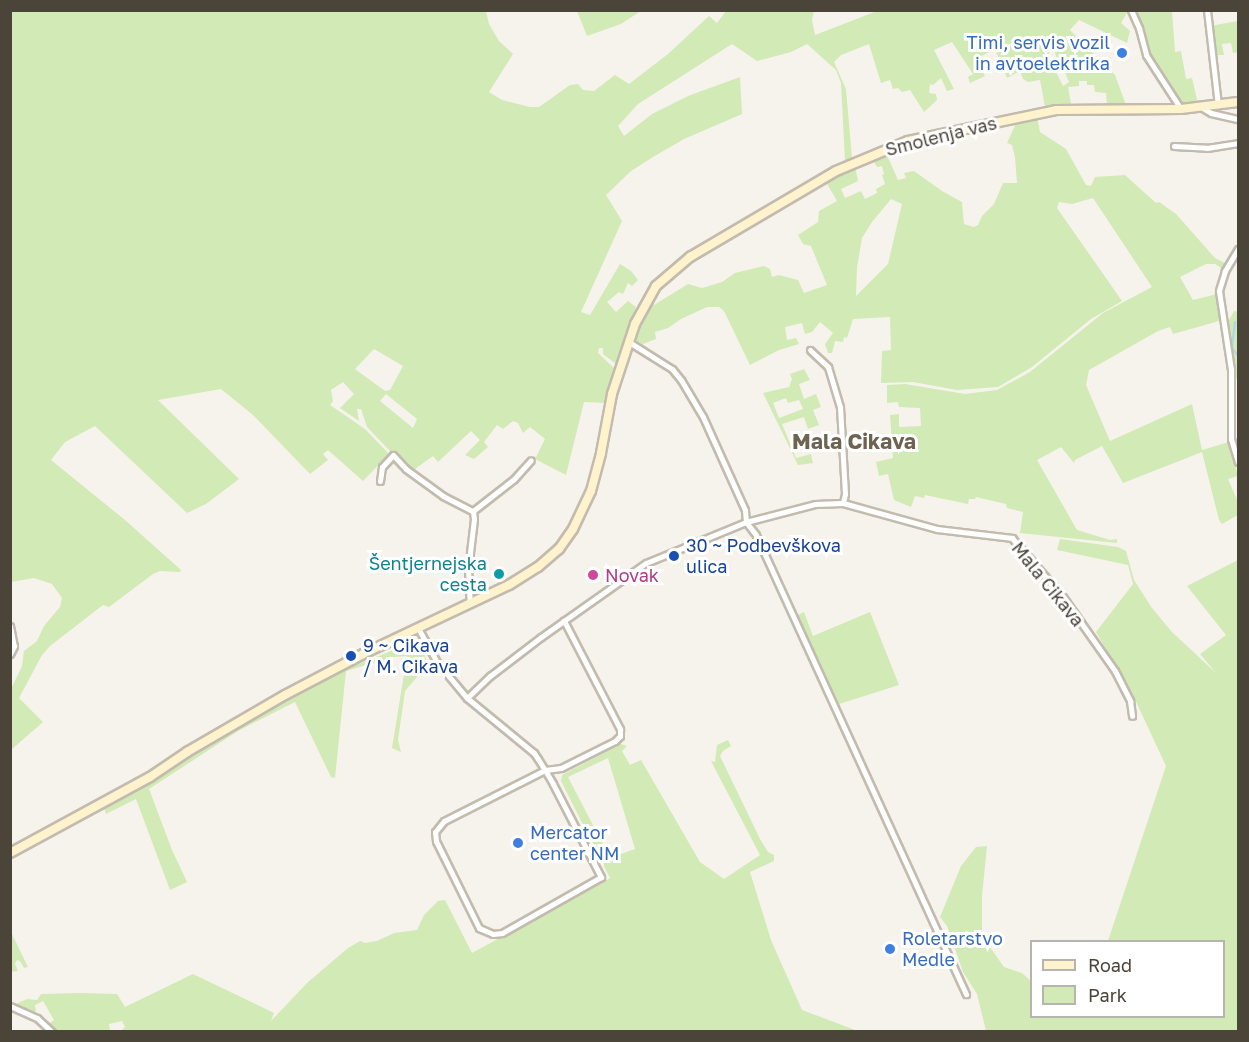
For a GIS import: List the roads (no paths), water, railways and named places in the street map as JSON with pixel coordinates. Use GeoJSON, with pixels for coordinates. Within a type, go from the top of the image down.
{"type":"FeatureCollection","features":[{"type":"Feature","properties":{"kind":"main road","name":"Smolenja vas"},"geometry":{"type":"LineString","coordinates":[[629,342],[644,304],[656,286],[690,257],[836,171],[875,153],[908,141],[1048,111],[1181,109],[1239,102]]}},
{"type":"Feature","properties":{"kind":"main road"},"geometry":{"type":"LineString","coordinates":[[10,853],[150,777],[187,752],[285,695],[470,604],[538,567],[559,549],[573,529],[597,470],[612,394],[629,342]]}},
{"type":"Feature","properties":{"kind":"street"},"geometry":{"type":"LineString","coordinates":[[1131,10],[1143,39],[1146,55],[1181,109]]}},
{"type":"Feature","properties":{"kind":"street"},"geometry":{"type":"LineString","coordinates":[[1207,10],[1218,105]]}},
{"type":"Feature","properties":{"kind":"street","name":"Smolenja vas"},"geometry":{"type":"LineString","coordinates":[[1200,107],[1211,113],[1239,119]]}},
{"type":"Feature","properties":{"kind":"street"},"geometry":{"type":"LineString","coordinates":[[1173,146],[1208,148],[1239,143]]}},
{"type":"Feature","properties":{"kind":"street"},"geometry":{"type":"LineString","coordinates":[[1239,249],[1225,271],[1219,291],[1231,369],[1231,439],[1239,462]]}},
{"type":"Feature","properties":{"kind":"street"},"geometry":{"type":"LineString","coordinates":[[629,342],[672,369],[699,411],[745,510],[746,522],[756,535],[966,994]]}},
{"type":"Feature","properties":{"kind":"street"},"geometry":{"type":"LineString","coordinates":[[810,350],[828,367],[840,407],[845,494],[843,503]]}},
{"type":"Feature","properties":{"kind":"street"},"geometry":{"type":"LineString","coordinates":[[380,481],[382,467],[393,455],[406,469],[443,496],[473,511]]}},
{"type":"Feature","properties":{"kind":"street"},"geometry":{"type":"LineString","coordinates":[[473,511],[514,479],[531,460]]}},
{"type":"Feature","properties":{"kind":"street","name":"Mala Cikava"},"geometry":{"type":"LineString","coordinates":[[467,698],[490,676],[646,563],[746,522],[815,504],[843,503],[914,524],[1012,538],[1062,597],[1115,671],[1130,701],[1131,716]]}},
{"type":"Feature","properties":{"kind":"street"},"geometry":{"type":"LineString","coordinates":[[470,604],[468,569],[473,511]]}},
{"type":"Feature","properties":{"kind":"street"},"geometry":{"type":"LineString","coordinates":[[418,628],[437,662],[467,698],[527,746],[545,770],[601,877],[502,933],[493,933],[479,928],[436,841],[435,832],[444,821],[545,770],[561,768],[620,736],[620,729],[564,621]]}},
{"type":"Feature","properties":{"kind":"street"},"geometry":{"type":"LineString","coordinates":[[10,627],[14,646],[10,654]]}},
{"type":"Feature","properties":{"kind":"street"},"geometry":{"type":"LineString","coordinates":[[10,1006],[37,1018],[52,1032]]}},
{"type":"Feature","properties":{"kind":"waterway"},"geometry":{"type":"LineString","coordinates":[[1235,322],[1232,348],[1238,356]]}},
{"type":"Feature","properties":{"kind":"place","name":"Timi, servis vozil in avtoelektrika"},"geometry":{"type":"Point","coordinates":[1122,53]}},
{"type":"Feature","properties":{"kind":"place","name":"30 ~ Podbevškova ulica"},"geometry":{"type":"Point","coordinates":[674,556]}},
{"type":"Feature","properties":{"kind":"place","name":"Šentjernejska cesta"},"geometry":{"type":"Point","coordinates":[499,574]}},
{"type":"Feature","properties":{"kind":"place","name":"Novak"},"geometry":{"type":"Point","coordinates":[593,575]}},
{"type":"Feature","properties":{"kind":"place","name":"9 ~ Cikava / M. Cikava"},"geometry":{"type":"Point","coordinates":[351,656]}},
{"type":"Feature","properties":{"kind":"place","name":"Mercator center NM"},"geometry":{"type":"Point","coordinates":[518,843]}},
{"type":"Feature","properties":{"kind":"place","name":"Roletarstvo Medle"},"geometry":{"type":"Point","coordinates":[890,949]}},
{"type":"Feature","properties":{"kind":"district","name":"Mala Cikava"},"geometry":{"type":"Point","coordinates":[854,441]}}]}
